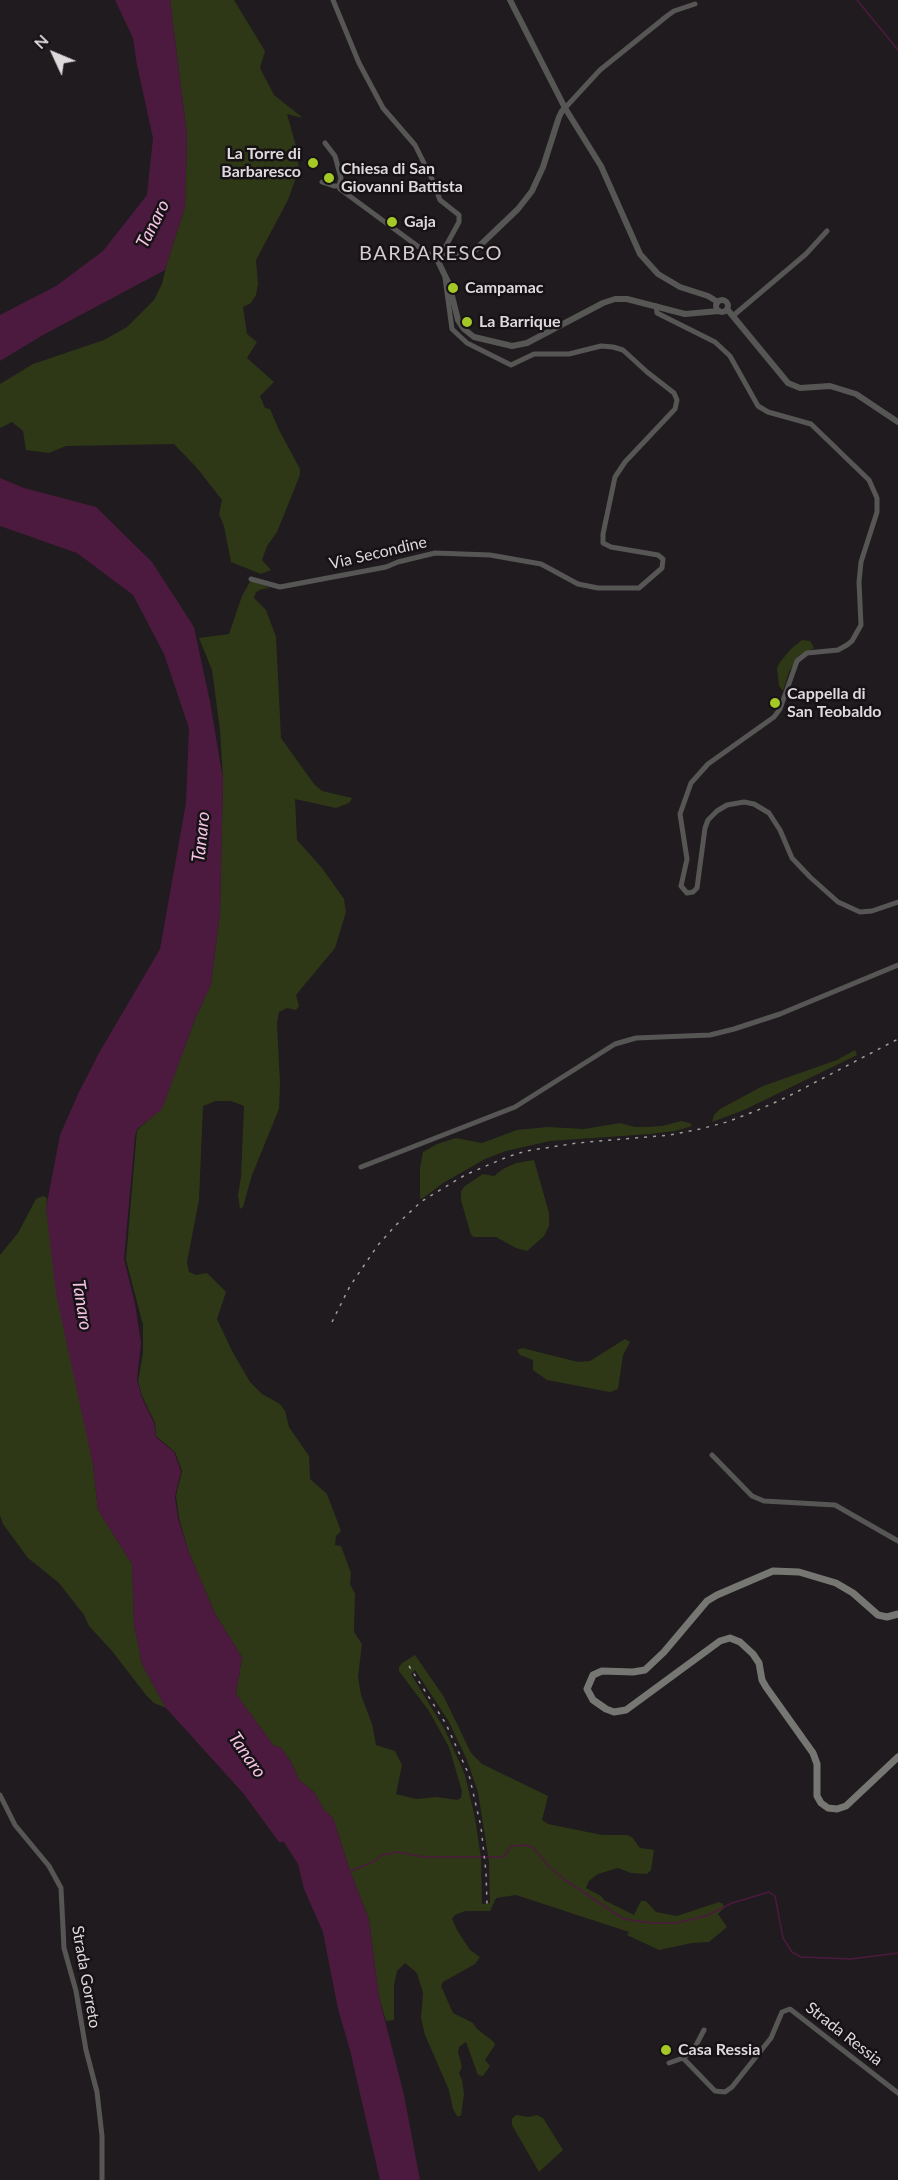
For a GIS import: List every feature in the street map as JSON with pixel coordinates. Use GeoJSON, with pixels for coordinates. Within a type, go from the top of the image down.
{"type":"FeatureCollection","features":[{"type":"Feature","properties":{"kind":"main road"},"geometry":{"type":"LineString","coordinates":[[898,1614],[887,1617],[878,1614],[853,1593],[836,1583],[799,1572],[773,1571],[706,1601],[664,1652],[645,1670],[602,1671],[593,1675],[587,1689],[593,1700],[606,1709],[614,1712],[626,1710],[720,1641],[730,1638],[740,1642],[753,1654],[759,1663],[766,1688],[813,1753],[817,1764],[817,1796],[828,1808],[837,1809],[846,1806],[898,1757]]}},
{"type":"Feature","properties":{"kind":"street"},"geometry":{"type":"LineString","coordinates":[[333,0],[359,63],[383,108],[415,145],[440,200],[459,215],[459,222],[439,255],[458,320],[474,337],[512,346],[527,343],[615,299],[627,299],[685,314],[709,312],[718,307],[721,300],[726,301],[727,309],[788,383],[800,388],[830,386],[856,394],[898,422]]}},
{"type":"Feature","properties":{"kind":"street"},"geometry":{"type":"LineString","coordinates":[[510,0],[565,108],[601,166],[640,254],[658,274],[680,287],[708,296],[723,311],[727,309]]}},
{"type":"Feature","properties":{"kind":"street"},"geometry":{"type":"LineString","coordinates":[[325,143],[335,156],[341,178],[340,189],[367,210],[427,253],[463,256],[472,253],[518,209],[531,190],[543,167],[559,117],[565,108],[600,70],[667,16],[674,11],[695,4]]}},
{"type":"Feature","properties":{"kind":"street"},"geometry":{"type":"LineString","coordinates":[[322,182],[339,186]]}},
{"type":"Feature","properties":{"kind":"street"},"geometry":{"type":"LineString","coordinates":[[734,315],[806,254],[827,231]]}},
{"type":"Feature","properties":{"kind":"street","name":"Via Secondine"},"geometry":{"type":"LineString","coordinates":[[251,579],[280,587],[386,567],[435,553],[490,555],[541,564],[578,584],[598,588],[639,588],[662,568],[663,559],[658,555],[611,547],[603,543],[603,534],[615,477],[625,462],[675,409],[677,400],[674,393],[623,350],[613,347],[601,346],[569,354],[534,354],[511,365],[466,343],[452,329],[446,300],[444,272]]}},
{"type":"Feature","properties":{"kind":"street"},"geometry":{"type":"LineString","coordinates":[[656,306],[657,313],[715,342],[730,356],[758,406],[768,412],[811,424],[869,480],[877,498],[877,512],[861,562],[859,582],[861,625],[852,641],[847,645],[838,650],[807,653],[797,661],[780,709],[774,717],[708,764],[691,783],[680,814],[687,859],[681,886],[687,893],[697,888],[708,820],[728,805],[744,802],[762,807],[769,813],[780,830],[792,858],[838,902],[860,912],[872,911],[898,902]]}},
{"type":"Feature","properties":{"kind":"street"},"geometry":{"type":"LineString","coordinates":[[361,1167],[515,1107],[615,1044],[636,1038],[710,1035],[734,1029],[780,1014],[898,965]]}},
{"type":"Feature","properties":{"kind":"street"},"geometry":{"type":"LineString","coordinates":[[712,1455],[744,1488],[764,1501],[835,1505],[898,1541]]}},
{"type":"Feature","properties":{"kind":"street","name":"Strada Gorreto"},"geometry":{"type":"LineString","coordinates":[[0,1796],[15,1825],[49,1866],[60,1888],[64,1948],[76,1991],[86,2050],[97,2092],[102,2136],[102,2180]]}},
{"type":"Feature","properties":{"kind":"street","name":"Strada Ressia"},"geometry":{"type":"LineString","coordinates":[[684,2058],[715,2091],[725,2092],[732,2087],[771,2038],[782,2012],[790,2009],[898,2093]]}},
{"type":"Feature","properties":{"kind":"street"},"geometry":{"type":"LineString","coordinates":[[669,2063],[684,2058],[696,2047],[704,2030]]}},
{"type":"Feature","properties":{"kind":"green space"},"geometry":{"type":"Polygon","coordinates":[[[170,0],[234,0],[265,51],[260,68],[274,95],[303,118],[287,114],[296,146],[299,169],[288,200],[256,260],[258,284],[256,295],[251,303],[243,307],[247,334],[257,342],[247,358],[274,382],[260,396],[265,408],[270,409],[300,469],[300,475],[277,532],[267,546],[262,560],[271,570],[261,574],[231,562],[224,526],[219,514],[222,500],[197,468],[174,444],[66,446],[49,453],[26,450],[23,431],[12,422],[0,428],[0,384],[33,364],[104,340],[127,327],[154,300],[162,284],[185,207],[187,135],[170,0]]]}},
{"type":"Feature","properties":{"kind":"green space"},"geometry":{"type":"Polygon","coordinates":[[[251,580],[270,588],[256,592],[254,598],[266,610],[276,637],[281,738],[314,784],[322,791],[352,798],[349,803],[336,808],[295,799],[297,840],[322,868],[344,899],[346,912],[335,948],[296,995],[299,1006],[296,1010],[287,1008],[279,1012],[277,1023],[279,1109],[252,1175],[243,1207],[240,1209],[238,1195],[244,1106],[231,1101],[216,1101],[203,1106],[199,1200],[187,1262],[189,1272],[196,1275],[207,1273],[226,1292],[217,1319],[232,1351],[250,1382],[262,1394],[280,1404],[285,1411],[289,1427],[309,1456],[310,1479],[327,1494],[341,1531],[336,1536],[335,1545],[341,1546],[351,1573],[350,1584],[355,1594],[354,1632],[362,1644],[358,1677],[361,1695],[372,1724],[376,1745],[395,1751],[402,1765],[396,1794],[416,1799],[437,1797],[457,1800],[461,1798],[462,1791],[449,1747],[429,1711],[399,1671],[402,1663],[415,1655],[444,1697],[471,1753],[482,1764],[548,1796],[542,1820],[548,1824],[602,1835],[627,1835],[632,1837],[640,1848],[654,1850],[651,1870],[647,1874],[631,1873],[618,1868],[598,1874],[589,1881],[586,1888],[634,1915],[641,1901],[646,1901],[656,1912],[677,1916],[719,1902],[724,1908],[718,1914],[727,1927],[709,1942],[659,1950],[627,1935],[629,1932],[516,1895],[496,1898],[490,1911],[465,1911],[455,1915],[452,1919],[457,1930],[470,1950],[480,1957],[475,1964],[443,1982],[441,1986],[453,2013],[473,2023],[495,2045],[485,2060],[490,2066],[483,2076],[478,2075],[466,2042],[459,2047],[462,2067],[459,2073],[464,2094],[461,2116],[457,2116],[453,2109],[449,2090],[425,2035],[421,2018],[423,1993],[417,1973],[405,1963],[397,1971],[394,1985],[394,2020],[386,2021],[379,1997],[369,1920],[333,1818],[324,1810],[314,1792],[299,1780],[291,1762],[281,1748],[273,1745],[236,1694],[242,1657],[215,1614],[188,1550],[179,1518],[176,1496],[182,1471],[175,1452],[156,1436],[155,1423],[142,1396],[138,1381],[143,1353],[143,1325],[126,1260],[137,1130],[162,1108],[195,1019],[211,984],[220,912],[223,779],[220,730],[212,670],[199,638],[229,634],[242,596],[251,580]],[[415,1670],[411,1674],[445,1730],[465,1775],[481,1858],[482,1904],[490,1903],[489,1862],[478,1792],[467,1760],[448,1720],[415,1670]]]}},
{"type":"Feature","properties":{"kind":"green space"},"geometry":{"type":"Polygon","coordinates":[[[802,640],[810,641],[814,648],[797,659],[789,672],[783,691],[779,686],[777,668],[791,649],[802,640]]]}},
{"type":"Feature","properties":{"kind":"green space"},"geometry":{"type":"Polygon","coordinates":[[[855,1050],[857,1055],[744,1110],[712,1122],[714,1115],[720,1109],[763,1086],[837,1060],[855,1050]]]}},
{"type":"Feature","properties":{"kind":"green space"},"geometry":{"type":"Polygon","coordinates":[[[681,1121],[690,1123],[692,1126],[675,1131],[649,1134],[550,1141],[506,1151],[485,1159],[443,1183],[422,1199],[420,1198],[420,1168],[423,1152],[437,1144],[456,1138],[482,1143],[517,1130],[548,1127],[584,1129],[620,1123],[646,1127],[681,1121]]]}},
{"type":"Feature","properties":{"kind":"green space"},"geometry":{"type":"Polygon","coordinates":[[[534,1160],[549,1213],[549,1226],[544,1236],[527,1251],[496,1237],[471,1235],[461,1200],[461,1191],[465,1186],[483,1174],[494,1176],[516,1163],[534,1160]]]}},
{"type":"Feature","properties":{"kind":"green space"},"geometry":{"type":"Polygon","coordinates":[[[43,1196],[47,1198],[46,1208],[51,1239],[93,1465],[98,1510],[132,1564],[134,1624],[142,1664],[166,1708],[154,1703],[146,1695],[112,1651],[89,1626],[84,1615],[59,1583],[28,1558],[3,1524],[0,1515],[0,1255],[18,1233],[36,1199],[43,1196]]]}},
{"type":"Feature","properties":{"kind":"green space"},"geometry":{"type":"Polygon","coordinates":[[[625,1339],[630,1342],[623,1355],[618,1389],[610,1392],[547,1380],[533,1370],[533,1360],[520,1355],[517,1350],[522,1348],[578,1362],[590,1361],[625,1339]]]}},
{"type":"Feature","properties":{"kind":"green space"},"geometry":{"type":"Polygon","coordinates":[[[516,2115],[529,2117],[537,2115],[543,2118],[563,2150],[539,2172],[512,2125],[512,2119],[516,2115]]]}},
{"type":"Feature","properties":{"kind":"water","name":"Tanaro"},"geometry":{"type":"Polygon","coordinates":[[[115,0],[170,0],[187,135],[185,207],[165,270],[43,335],[0,361],[0,315],[56,286],[103,251],[147,195],[153,138],[133,38],[115,0]]]}},
{"type":"Feature","properties":{"kind":"water","name":"Tanaro"},"geometry":{"type":"Polygon","coordinates":[[[0,478],[24,488],[96,507],[152,562],[194,627],[223,779],[220,912],[211,984],[195,1019],[162,1109],[137,1129],[135,1136],[124,1259],[135,1304],[141,1343],[137,1380],[142,1398],[154,1423],[156,1437],[174,1452],[181,1471],[175,1497],[178,1518],[188,1550],[215,1614],[242,1657],[236,1694],[273,1745],[281,1748],[291,1762],[299,1780],[314,1792],[324,1810],[333,1818],[369,1920],[379,1997],[404,2095],[420,2180],[380,2180],[350,2050],[338,2009],[323,1932],[304,1889],[298,1864],[284,1842],[279,1842],[243,1793],[166,1708],[142,1664],[134,1624],[132,1564],[98,1510],[93,1465],[56,1294],[46,1208],[60,1135],[78,1094],[99,1053],[160,949],[186,803],[189,728],[164,654],[133,595],[77,553],[0,526],[0,478]]]}},
{"type":"Feature","properties":{"kind":"waterway"},"geometry":{"type":"LineString","coordinates":[[857,0],[898,50]]}},
{"type":"Feature","properties":{"kind":"waterway"},"geometry":{"type":"LineString","coordinates":[[351,1871],[373,1862],[382,1855],[398,1852],[424,1857],[503,1857],[512,1846],[526,1845],[534,1848],[548,1866],[565,1880],[624,1919],[651,1923],[676,1923],[706,1916],[732,1903],[769,1892],[775,1896],[783,1938],[792,1952],[801,1957],[851,1959],[898,1953]]}},
{"type":"Feature","properties":{"kind":"railway"},"geometry":{"type":"LineString","coordinates":[[332,1322],[350,1286],[378,1245],[396,1225],[422,1201],[465,1175],[526,1151],[577,1143],[670,1135],[727,1122],[787,1097],[898,1039]]}},
{"type":"Feature","properties":{"kind":"railway"},"geometry":{"type":"LineString","coordinates":[[409,1666],[446,1724],[469,1775],[481,1827],[487,1904]]}},
{"type":"Feature","properties":{"kind":"place","name":"La Torre di Barbaresco"},"geometry":{"type":"Point","coordinates":[313,163]}},
{"type":"Feature","properties":{"kind":"place","name":"Chiesa di San Giovanni Battista"},"geometry":{"type":"Point","coordinates":[329,178]}},
{"type":"Feature","properties":{"kind":"place","name":"Gaja"},"geometry":{"type":"Point","coordinates":[392,222]}},
{"type":"Feature","properties":{"kind":"place","name":"Campamac"},"geometry":{"type":"Point","coordinates":[453,288]}},
{"type":"Feature","properties":{"kind":"place","name":"La Barrique"},"geometry":{"type":"Point","coordinates":[467,322]}},
{"type":"Feature","properties":{"kind":"place","name":"Cappella di San Teobaldo"},"geometry":{"type":"Point","coordinates":[775,703]}},
{"type":"Feature","properties":{"kind":"place","name":"Casa Ressia"},"geometry":{"type":"Point","coordinates":[666,2050]}},
{"type":"Feature","properties":{"kind":"district","name":"BARBARESCO"},"geometry":{"type":"Point","coordinates":[431,254]}}]}
